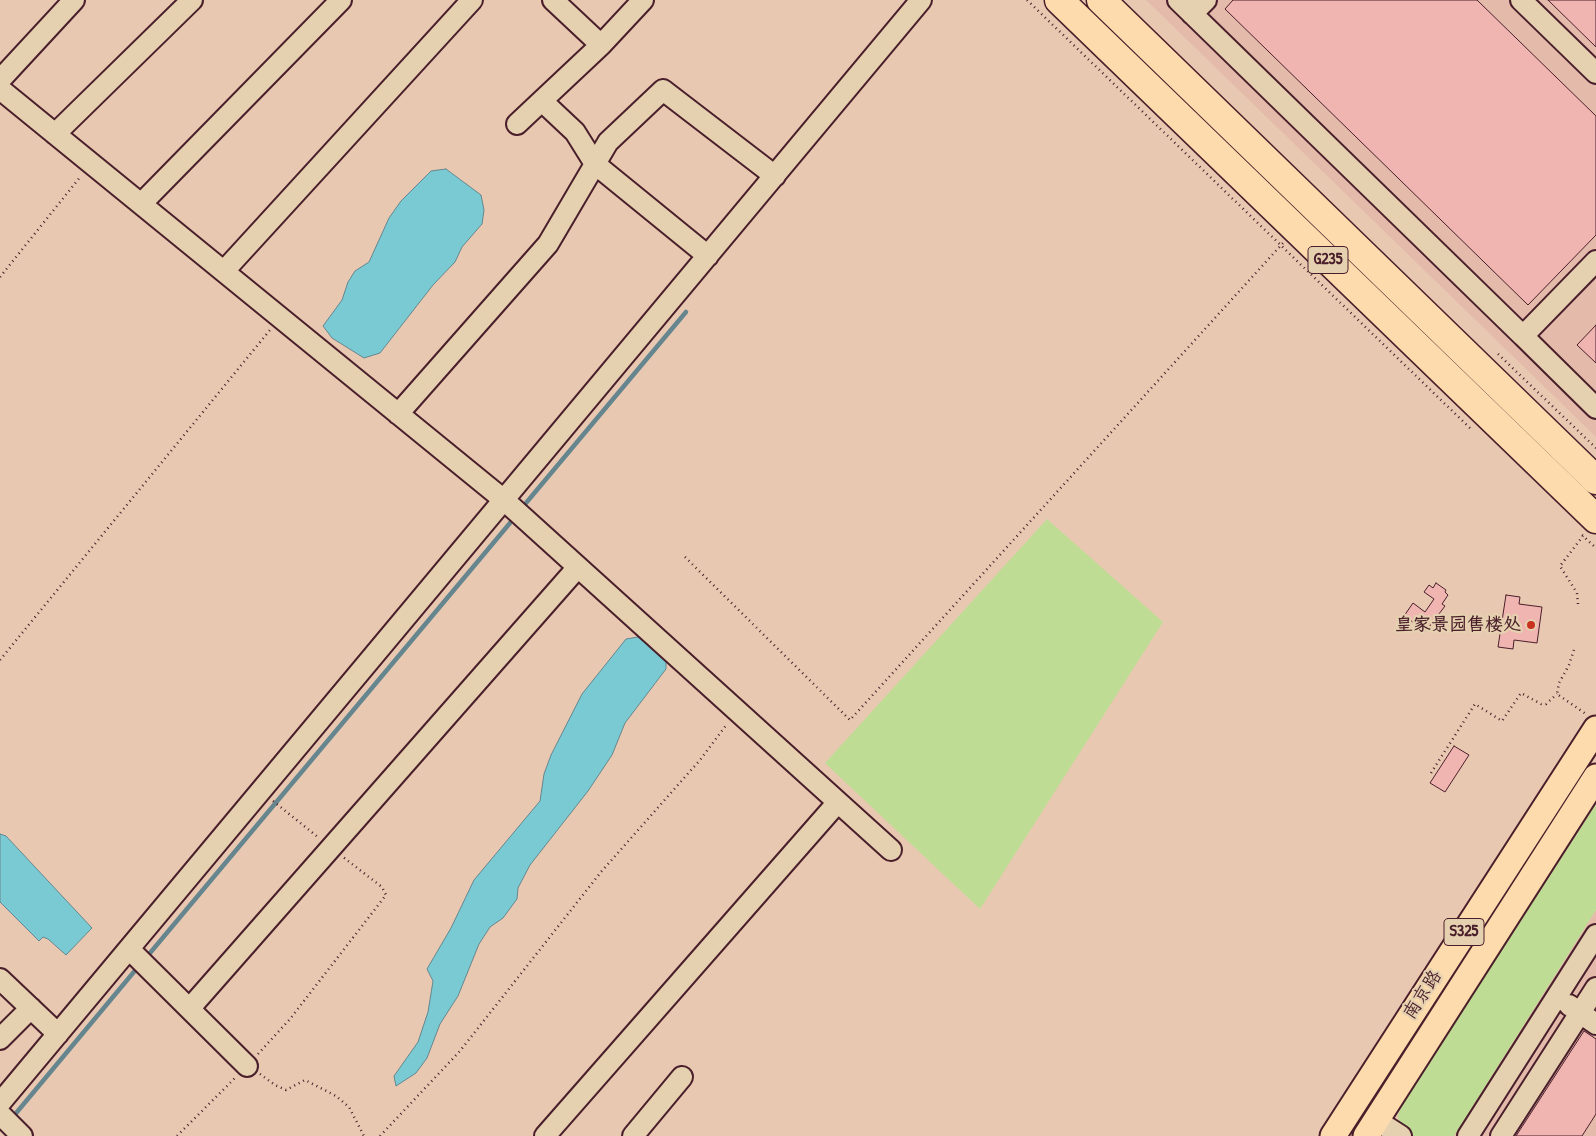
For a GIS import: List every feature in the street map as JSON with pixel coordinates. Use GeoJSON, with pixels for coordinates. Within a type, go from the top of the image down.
{"type":"FeatureCollection","features":[{"type":"Feature","properties":{"kind":"highway","name":"G235"},"geometry":{"type":"LineString","coordinates":[[1059,0],[1288,238],[1585,528]]}},
{"type":"Feature","properties":{"kind":"highway","name":"G235"},"geometry":{"type":"LineString","coordinates":[[1101,0],[1596,480]]}},
{"type":"Feature","properties":{"kind":"main road","name":"南京路"},"geometry":{"type":"LineString","coordinates":[[1333,1136],[1592,722]]}},
{"type":"Feature","properties":{"kind":"main road","name":"南京路"},"geometry":{"type":"LineString","coordinates":[[1371,1128],[1596,777]]}},
{"type":"Feature","properties":{"kind":"street"},"geometry":{"type":"LineString","coordinates":[[0,80],[74,0]]}},
{"type":"Feature","properties":{"kind":"street"},"geometry":{"type":"LineString","coordinates":[[55,134],[192,0]]}},
{"type":"Feature","properties":{"kind":"street"},"geometry":{"type":"LineString","coordinates":[[141,204],[341,0]]}},
{"type":"Feature","properties":{"kind":"street"},"geometry":{"type":"LineString","coordinates":[[224,271],[472,0]]}},
{"type":"Feature","properties":{"kind":"street"},"geometry":{"type":"LineString","coordinates":[[553,0],[601,45]]}},
{"type":"Feature","properties":{"kind":"street"},"geometry":{"type":"LineString","coordinates":[[517,124],[601,45],[643,0]]}},
{"type":"Feature","properties":{"kind":"street"},"geometry":{"type":"LineString","coordinates":[[8,1120],[58,1034],[138,958],[504,500],[921,0]]}},
{"type":"Feature","properties":{"kind":"street"},"geometry":{"type":"LineString","coordinates":[[1521,0],[1596,73]]}},
{"type":"Feature","properties":{"kind":"street"},"geometry":{"type":"LineString","coordinates":[[1192,5],[1596,408]]}},
{"type":"Feature","properties":{"kind":"street"},"geometry":{"type":"LineString","coordinates":[[0,89],[504,500],[891,850]]}},
{"type":"Feature","properties":{"kind":"street"},"geometry":{"type":"LineString","coordinates":[[398,414],[548,244],[608,142],[663,90],[775,176]]}},
{"type":"Feature","properties":{"kind":"street"},"geometry":{"type":"LineString","coordinates":[[542,101],[575,132],[595,164],[708,256]]}},
{"type":"Feature","properties":{"kind":"street"},"geometry":{"type":"LineString","coordinates":[[1523,336],[1596,261]]}},
{"type":"Feature","properties":{"kind":"street"},"geometry":{"type":"LineString","coordinates":[[190,1008],[578,567]]}},
{"type":"Feature","properties":{"kind":"street"},"geometry":{"type":"LineString","coordinates":[[545,1136],[838,802]]}},
{"type":"Feature","properties":{"kind":"street"},"geometry":{"type":"LineString","coordinates":[[1468,1136],[1596,935]]}},
{"type":"Feature","properties":{"kind":"street"},"geometry":{"type":"LineString","coordinates":[[138,958],[247,1066]]}},
{"type":"Feature","properties":{"kind":"street"},"geometry":{"type":"LineString","coordinates":[[0,979],[58,1034]]}},
{"type":"Feature","properties":{"kind":"street"},"geometry":{"type":"LineString","coordinates":[[1501,1136],[1588,1018],[1596,988]]}},
{"type":"Feature","properties":{"kind":"street"},"geometry":{"type":"LineString","coordinates":[[1557,996],[1588,1018]]}},
{"type":"Feature","properties":{"kind":"street"},"geometry":{"type":"LineString","coordinates":[[0,1040],[30,1008]]}},
{"type":"Feature","properties":{"kind":"street"},"geometry":{"type":"LineString","coordinates":[[632,1136],[682,1077]]}},
{"type":"Feature","properties":{"kind":"street"},"geometry":{"type":"LineString","coordinates":[[1371,1128],[1401,1136]]}},
{"type":"Feature","properties":{"kind":"path"},"geometry":{"type":"LineString","coordinates":[[1027,0],[1288,238],[1474,432]]}},
{"type":"Feature","properties":{"kind":"path"},"geometry":{"type":"LineString","coordinates":[[0,277],[91,163]]}},
{"type":"Feature","properties":{"kind":"path"},"geometry":{"type":"LineString","coordinates":[[685,558],[850,720],[1288,238]]}},
{"type":"Feature","properties":{"kind":"path"},"geometry":{"type":"LineString","coordinates":[[0,660],[280,318]]}},
{"type":"Feature","properties":{"kind":"path"},"geometry":{"type":"LineString","coordinates":[[1578,604],[1577,593],[1560,566],[1585,528],[1596,548]]}},
{"type":"Feature","properties":{"kind":"path"},"geometry":{"type":"LineString","coordinates":[[1431,773],[1475,704],[1502,721],[1521,693],[1542,704],[1546,704],[1557,694],[1558,683],[1569,664],[1574,650]]}},
{"type":"Feature","properties":{"kind":"path"},"geometry":{"type":"LineString","coordinates":[[1557,694],[1592,722]]}},
{"type":"Feature","properties":{"kind":"path"},"geometry":{"type":"LineString","coordinates":[[380,1136],[460,1051],[561,921],[700,760],[737,710]]}},
{"type":"Feature","properties":{"kind":"path"},"geometry":{"type":"LineString","coordinates":[[177,1136],[247,1066],[290,1018],[386,895],[382,887],[270,800]]}},
{"type":"Feature","properties":{"kind":"path"},"geometry":{"type":"LineString","coordinates":[[247,1066],[286,1090],[305,1080],[336,1096],[349,1107],[364,1136]]}},
{"type":"Feature","properties":{"kind":"shaded area"},"geometry":{"type":"Polygon","coordinates":[[[1146,0],[1596,0],[1596,437],[1146,0]]]}},
{"type":"Feature","properties":{"kind":"shaded area"},"geometry":{"type":"Polygon","coordinates":[[[1596,910],[1596,1136],[1454,1136],[1596,910]]]}},
{"type":"Feature","properties":{"kind":"green space"},"geometry":{"type":"Polygon","coordinates":[[[1047,519],[1163,622],[980,909],[825,763],[1047,519]]]}},
{"type":"Feature","properties":{"kind":"green space"},"geometry":{"type":"Polygon","coordinates":[[[1596,804],[1596,910],[1454,1136],[1410,1136],[1399,1125],[1398,1115],[1404,1100],[1486,970],[1513,933],[1596,804]]]}},
{"type":"Feature","properties":{"kind":"water"},"geometry":{"type":"Polygon","coordinates":[[[446,169],[481,195],[484,210],[482,224],[462,247],[455,262],[433,285],[380,353],[364,358],[332,338],[323,326],[342,300],[348,282],[355,271],[369,262],[389,218],[401,201],[431,171],[446,169]]]}},
{"type":"Feature","properties":{"kind":"water"},"geometry":{"type":"Polygon","coordinates":[[[638,637],[666,658],[666,669],[625,723],[612,755],[588,791],[530,865],[518,888],[517,899],[503,918],[490,927],[479,944],[458,996],[440,1024],[427,1058],[416,1073],[396,1086],[394,1076],[418,1042],[428,1012],[433,981],[427,969],[451,928],[474,880],[540,801],[544,774],[551,755],[582,694],[626,639],[638,637]]]}},
{"type":"Feature","properties":{"kind":"water"},"geometry":{"type":"Polygon","coordinates":[[[0,834],[6,836],[92,928],[66,955],[48,939],[43,937],[39,941],[0,902],[0,834]]]}},
{"type":"Feature","properties":{"kind":"building"},"geometry":{"type":"Polygon","coordinates":[[[1233,0],[1477,0],[1596,116],[1596,235],[1528,305],[1225,9],[1233,0]]]}},
{"type":"Feature","properties":{"kind":"building"},"geometry":{"type":"Polygon","coordinates":[[[1548,0],[1596,0],[1596,47],[1548,0]]]}},
{"type":"Feature","properties":{"kind":"building"},"geometry":{"type":"Polygon","coordinates":[[[1596,325],[1596,363],[1577,345],[1596,325]]]}},
{"type":"Feature","properties":{"kind":"building"},"geometry":{"type":"Polygon","coordinates":[[[1436,583],[1446,590],[1445,592],[1448,595],[1442,604],[1445,606],[1426,631],[1404,616],[1413,603],[1425,612],[1434,599],[1424,592],[1429,585],[1433,588],[1436,583]]]}},
{"type":"Feature","properties":{"kind":"building"},"geometry":{"type":"Polygon","coordinates":[[[1506,595],[1520,597],[1519,604],[1542,607],[1537,643],[1514,640],[1513,649],[1498,647],[1506,595]]]}},
{"type":"Feature","properties":{"kind":"building"},"geometry":{"type":"Polygon","coordinates":[[[1454,746],[1469,755],[1445,792],[1430,783],[1454,746]]]}},
{"type":"Feature","properties":{"kind":"building"},"geometry":{"type":"Polygon","coordinates":[[[1584,1031],[1596,1039],[1596,1114],[1582,1136],[1516,1136],[1584,1031]]]}},
{"type":"Feature","properties":{"kind":"waterway"},"geometry":{"type":"LineString","coordinates":[[526,503],[686,312]]}},
{"type":"Feature","properties":{"kind":"waterway"},"geometry":{"type":"LineString","coordinates":[[145,959],[510,523]]}},
{"type":"Feature","properties":{"kind":"waterway"},"geometry":{"type":"LineString","coordinates":[[12,1118],[138,967]]}},
{"type":"Feature","properties":{"kind":"place","name":"皇家景园售楼处"},"geometry":{"type":"Point","coordinates":[1531,625]}}]}
